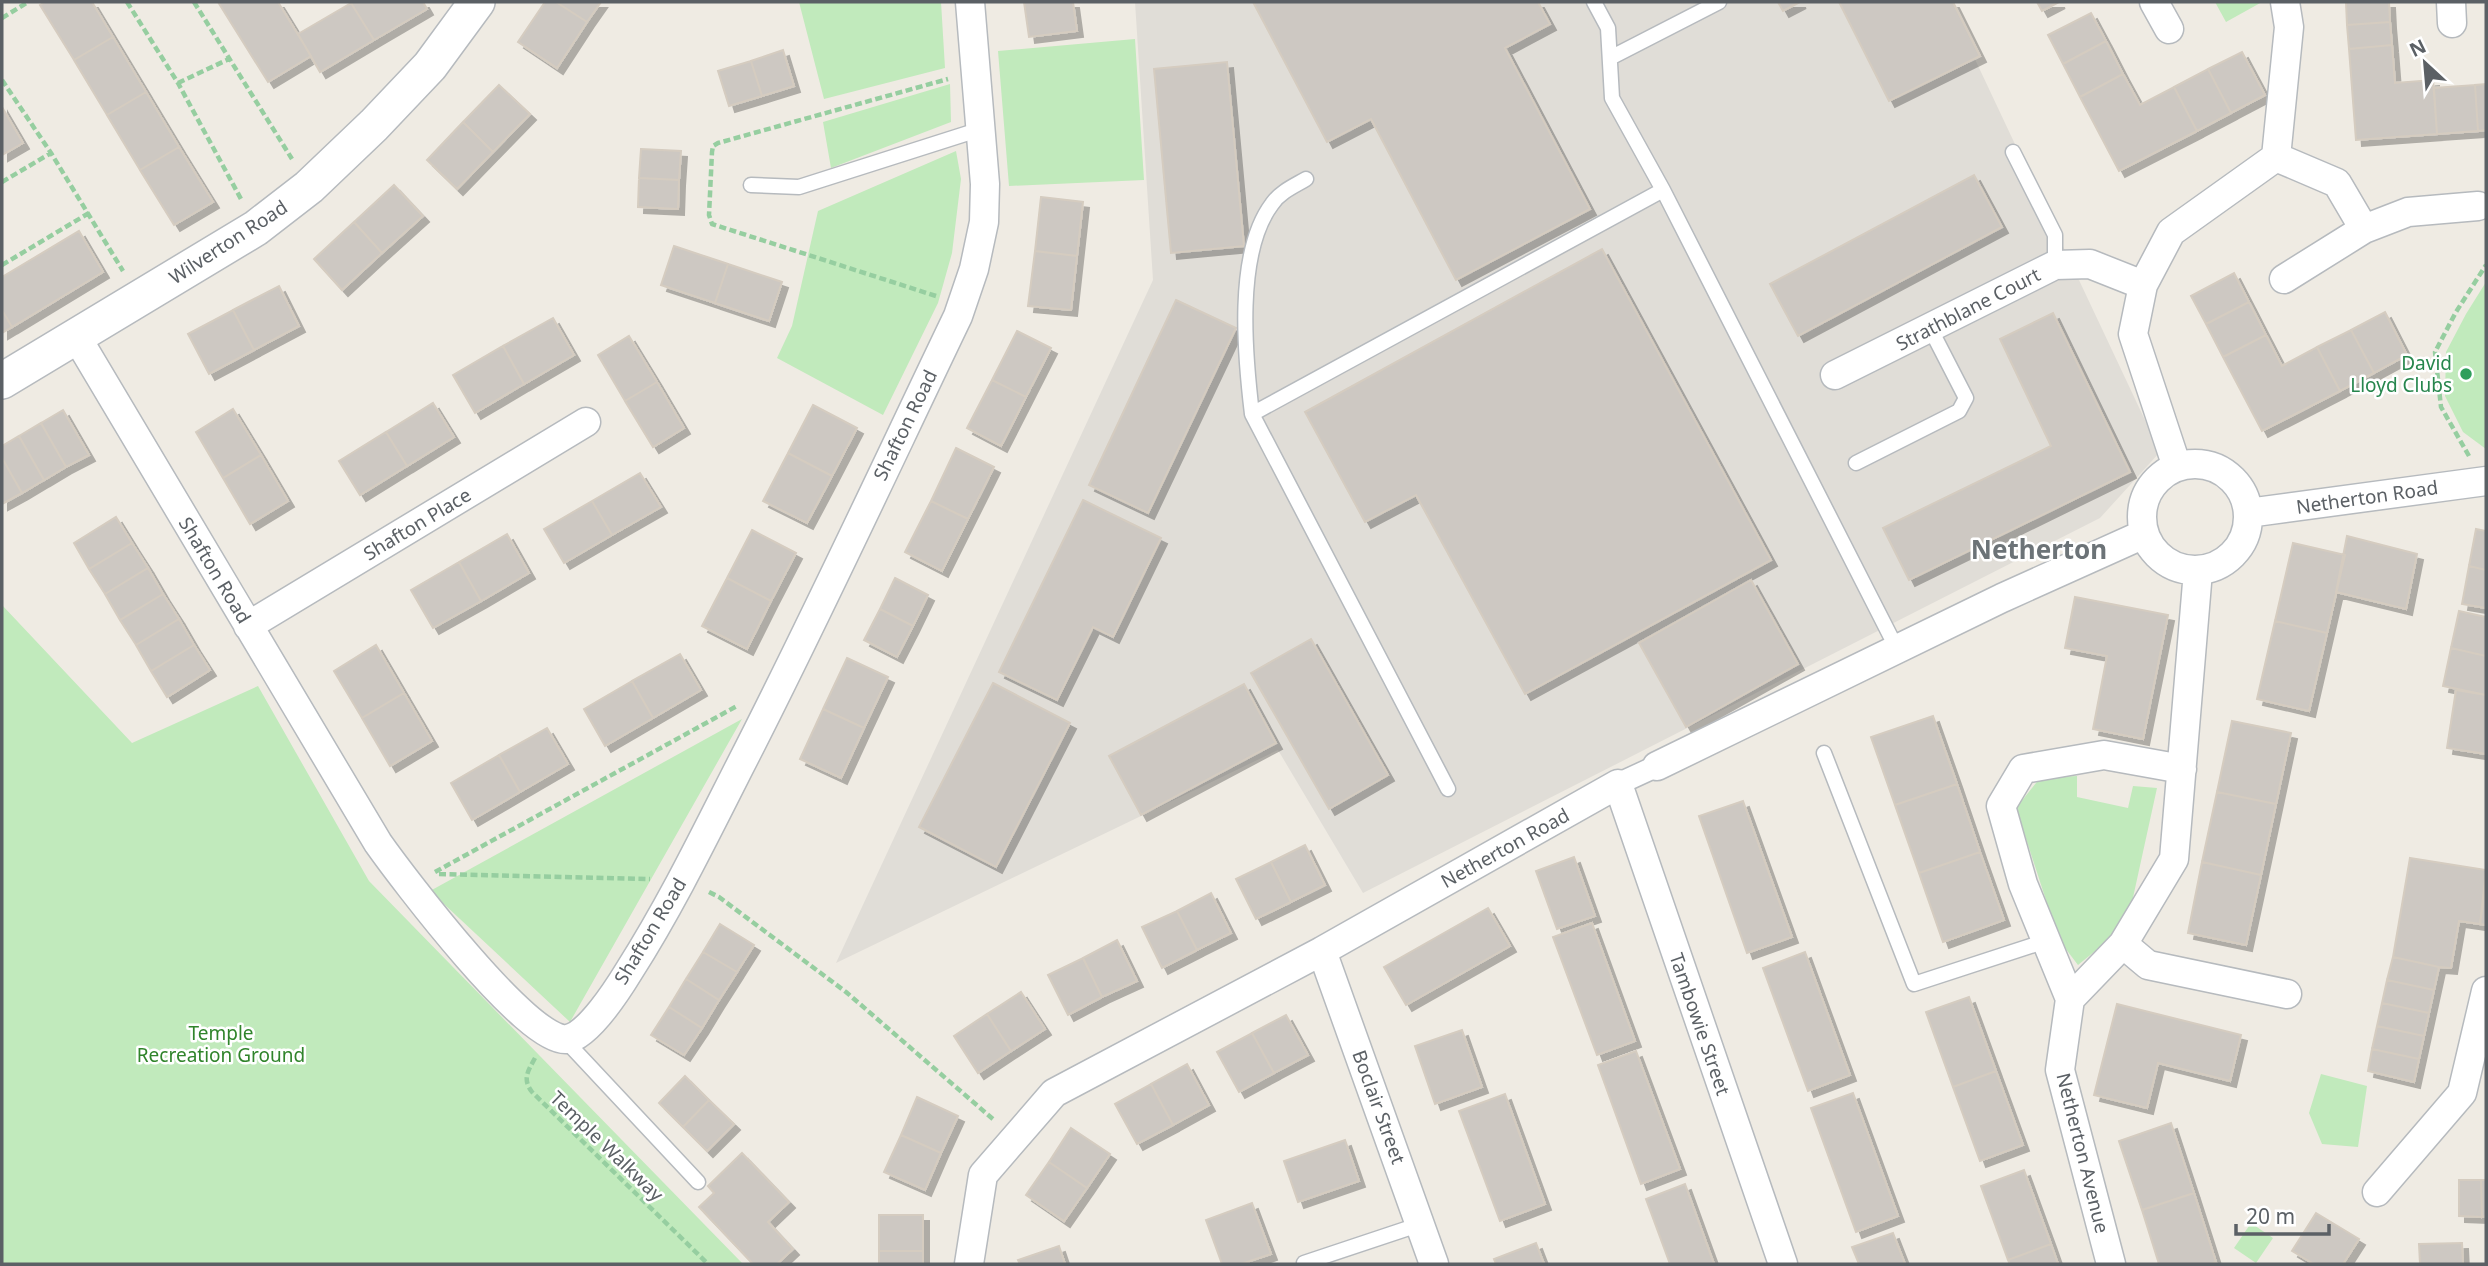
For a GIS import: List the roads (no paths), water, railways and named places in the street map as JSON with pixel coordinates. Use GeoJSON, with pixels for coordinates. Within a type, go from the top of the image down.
{"type":"FeatureCollection","features":[{"type":"Feature","properties":{"kind":"street","name":"Wilverton Road"},"geometry":{"type":"LineString","coordinates":[[2,381],[256,228],[309,187],[374,125],[430,66],[477,2]]}},
{"type":"Feature","properties":{"kind":"street","name":"Shafton Road"},"geometry":{"type":"LineString","coordinates":[[76,336],[378,843],[409,887],[468,957],[515,1007],[557,1038],[575,1037],[601,1010],[629,971],[682,879],[784,680],[962,304],[974,269],[984,222],[985,184],[970,2]]}},
{"type":"Feature","properties":{"kind":"street"},"geometry":{"type":"LineString","coordinates":[[2154,2],[2169,29]]}},
{"type":"Feature","properties":{"kind":"street"},"geometry":{"type":"LineString","coordinates":[[2177,467],[2133,334],[2143,285],[2171,232],[2276,157],[2289,27],[2285,2]]}},
{"type":"Feature","properties":{"kind":"street"},"geometry":{"type":"LineString","coordinates":[[2276,157],[2337,183],[2364,229]]}},
{"type":"Feature","properties":{"kind":"street"},"geometry":{"type":"LineString","coordinates":[[2284,279],[2364,229],[2408,212],[2478,206]]}},
{"type":"Feature","properties":{"kind":"street","name":"Strathblane Court"},"geometry":{"type":"LineString","coordinates":[[1835,375],[2055,265],[2090,264],[2143,285]]}},
{"type":"Feature","properties":{"kind":"street","name":"Shafton Place"},"geometry":{"type":"LineString","coordinates":[[248,626],[586,422]]}},
{"type":"Feature","properties":{"kind":"street"},"geometry":{"type":"LineString","coordinates":[[2194,464],[2212,467],[2229,476],[2242,494],[2248,513],[2246,530],[2241,544],[2220,564],[2198,570],[2172,565],[2153,552],[2144,534],[2141,520],[2148,489],[2158,477],[2177,467],[2194,464]]}},
{"type":"Feature","properties":{"kind":"street","name":"Netherton Road"},"geometry":{"type":"LineString","coordinates":[[2248,513],[2485,481]]}},
{"type":"Feature","properties":{"kind":"street","name":"Netherton Road"},"geometry":{"type":"LineString","coordinates":[[969,1264],[983,1175],[1054,1093],[1322,951],[1618,784],[1897,649],[2144,534]]}},
{"type":"Feature","properties":{"kind":"street"},"geometry":{"type":"LineString","coordinates":[[2182,769],[2104,755],[2023,769],[2001,806],[2023,884],[2070,999],[2123,944],[2174,859],[2182,769],[2198,570]]}},
{"type":"Feature","properties":{"kind":"street","name":"Tambowie Street"},"geometry":{"type":"LineString","coordinates":[[1618,784],[1783,1264]]}},
{"type":"Feature","properties":{"kind":"street"},"geometry":{"type":"LineString","coordinates":[[2123,944],[2148,965],[2287,994]]}},
{"type":"Feature","properties":{"kind":"street","name":"Boclair Street"},"geometry":{"type":"LineString","coordinates":[[1322,951],[1434,1264]]}},
{"type":"Feature","properties":{"kind":"street"},"geometry":{"type":"LineString","coordinates":[[2377,1192],[2462,1093],[2486,991]]}},
{"type":"Feature","properties":{"kind":"street","name":"Netherton Avenue"},"geometry":{"type":"LineString","coordinates":[[2070,999],[2060,1070],[2111,1264]]}},
{"type":"Feature","properties":{"kind":"lane"},"geometry":{"type":"LineString","coordinates":[[1594,2],[1608,29],[1612,98],[1663,190],[1897,649]]}},
{"type":"Feature","properties":{"kind":"lane"},"geometry":{"type":"LineString","coordinates":[[1610,58],[1719,2]]}},
{"type":"Feature","properties":{"kind":"lane"},"geometry":{"type":"LineString","coordinates":[[751,185],[799,187],[981,129]]}},
{"type":"Feature","properties":{"kind":"lane"},"geometry":{"type":"LineString","coordinates":[[2013,152],[2055,235],[2055,265]]}},
{"type":"Feature","properties":{"kind":"lane"},"geometry":{"type":"LineString","coordinates":[[1306,179],[1283,192],[1272,203],[1262,221],[1254,246],[1245,301],[1244,352],[1252,414],[1448,789]]}},
{"type":"Feature","properties":{"kind":"lane"},"geometry":{"type":"LineString","coordinates":[[1252,414],[1663,190]]}},
{"type":"Feature","properties":{"kind":"lane"},"geometry":{"type":"LineString","coordinates":[[1856,463],[1959,411],[1965,398],[1930,328]]}},
{"type":"Feature","properties":{"kind":"lane"},"geometry":{"type":"LineString","coordinates":[[1824,753],[1914,984],[2046,941]]}},
{"type":"Feature","properties":{"kind":"lane"},"geometry":{"type":"LineString","coordinates":[[557,1038],[698,1182]]}},
{"type":"Feature","properties":{"kind":"lane"},"geometry":{"type":"LineString","coordinates":[[1304,1263],[1421,1224]]}},
{"type":"Feature","properties":{"kind":"place","name":"David Lloyd Clubs"},"geometry":{"type":"Point","coordinates":[2466,374]}},
{"type":"Feature","properties":{"kind":"district","name":"Netherton"},"geometry":{"type":"Point","coordinates":[2039,549]}},
{"type":"Feature","properties":{"kind":"park label","name":"Temple Recreation Ground"},"geometry":{"type":"Point","coordinates":[221,1044]}}]}
